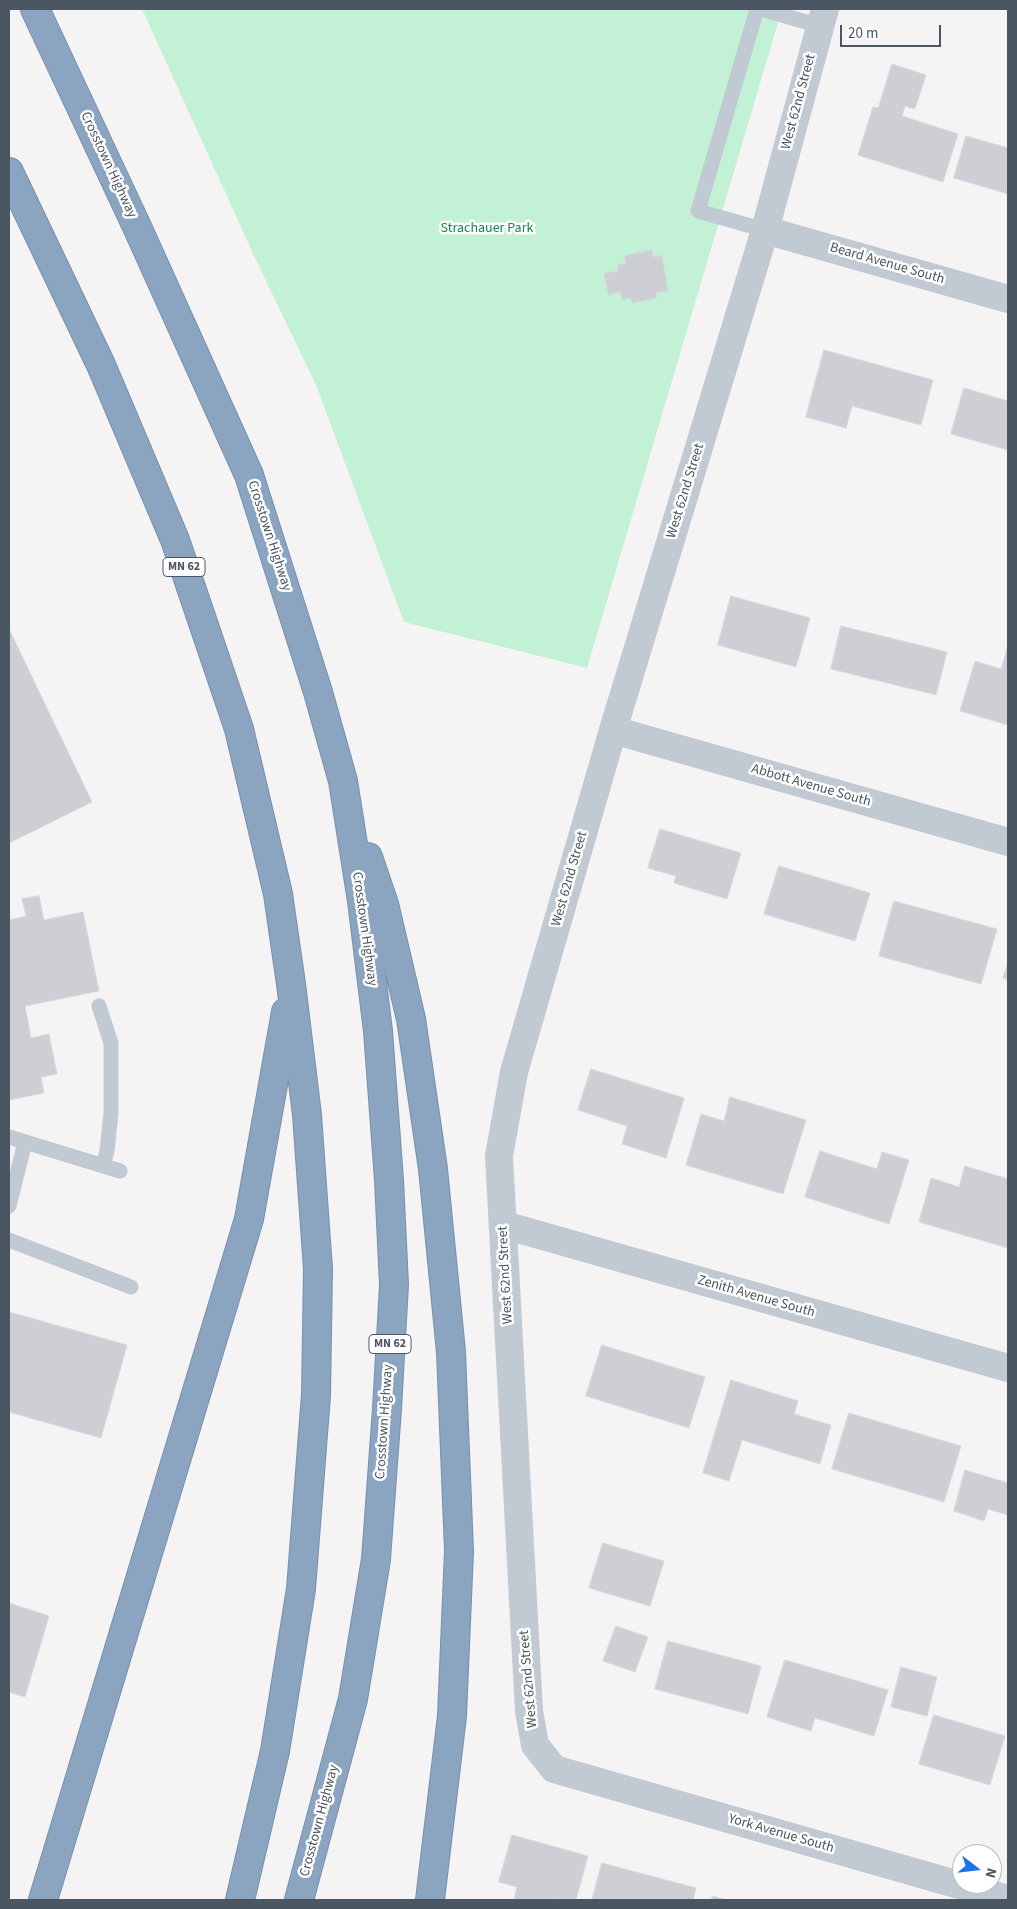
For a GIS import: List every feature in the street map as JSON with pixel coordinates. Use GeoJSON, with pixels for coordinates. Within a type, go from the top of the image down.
{"type":"FeatureCollection","features":[{"type":"Feature","properties":{"kind":"highway","name":"Crosstown Highway"},"geometry":{"type":"LineString","coordinates":[[35,9],[138,229],[249,476],[318,692],[342,781],[362,901],[378,1031],[394,1285],[376,1559],[353,1699],[299,1900]]}},
{"type":"Feature","properties":{"kind":"highway","name":"MN 62"},"geometry":{"type":"LineString","coordinates":[[9,172],[101,365],[175,540],[239,729],[278,894],[291,984],[307,1115],[318,1269],[316,1395],[301,1589],[275,1751],[240,1900]]}},
{"type":"Feature","properties":{"kind":"highway"},"geometry":{"type":"LineString","coordinates":[[342,781],[384,904],[411,1019],[433,1169],[451,1352],[458,1551],[452,1716],[430,1900]]}},
{"type":"Feature","properties":{"kind":"highway"},"geometry":{"type":"LineString","coordinates":[[43,1900],[249,1219],[291,984]]}},
{"type":"Feature","properties":{"kind":"street","name":"West 62nd Street"},"geometry":{"type":"LineString","coordinates":[[554,1769],[535,1745],[529,1711],[499,1156],[514,1072],[613,730],[765,230],[823,17]]}},
{"type":"Feature","properties":{"kind":"street","name":"Beard Avenue South"},"geometry":{"type":"LineString","coordinates":[[765,230],[1008,299]]}},
{"type":"Feature","properties":{"kind":"street","name":"Abbott Avenue South"},"geometry":{"type":"LineString","coordinates":[[613,730],[1008,842]]}},
{"type":"Feature","properties":{"kind":"street","name":"Zenith Avenue South"},"geometry":{"type":"LineString","coordinates":[[504,1225],[1008,1368]]}},
{"type":"Feature","properties":{"kind":"street","name":"York Avenue South"},"geometry":{"type":"LineString","coordinates":[[554,1769],[1008,1899]]}},
{"type":"Feature","properties":{"kind":"lane"},"geometry":{"type":"LineString","coordinates":[[765,230],[698,211],[759,9],[823,17]]}},
{"type":"Feature","properties":{"kind":"lane"},"geometry":{"type":"LineString","coordinates":[[99,1006],[111,1043],[111,1112],[107,1151],[103,1166]]}},
{"type":"Feature","properties":{"kind":"lane"},"geometry":{"type":"LineString","coordinates":[[9,1137],[120,1171]]}},
{"type":"Feature","properties":{"kind":"lane"},"geometry":{"type":"LineString","coordinates":[[9,1206],[25,1142]]}},
{"type":"Feature","properties":{"kind":"lane"},"geometry":{"type":"LineString","coordinates":[[9,1240],[131,1287]]}},
{"type":"Feature","properties":{"kind":"green space","name":"Strachauer Park"},"geometry":{"type":"Polygon","coordinates":[[[142,9],[782,9],[587,668],[404,622],[316,385],[256,260],[142,9]]]}},
{"type":"Feature","properties":{"kind":"building"},"geometry":{"type":"Polygon","coordinates":[[[892,64],[926,75],[915,109],[905,106],[902,116],[958,134],[943,182],[858,155],[873,107],[878,108],[892,64]]]}},
{"type":"Feature","properties":{"kind":"building"},"geometry":{"type":"Polygon","coordinates":[[[966,136],[1008,148],[1008,194],[954,178],[966,136]]]}},
{"type":"Feature","properties":{"kind":"building"},"geometry":{"type":"Polygon","coordinates":[[[652,250],[653,257],[662,255],[668,291],[656,293],[657,298],[632,303],[630,298],[622,300],[620,292],[608,295],[604,273],[618,271],[617,265],[626,263],[624,256],[652,250]]]}},
{"type":"Feature","properties":{"kind":"building"},"geometry":{"type":"Polygon","coordinates":[[[824,350],[933,380],[921,425],[852,406],[846,428],[806,417],[824,350]]]}},
{"type":"Feature","properties":{"kind":"building"},"geometry":{"type":"Polygon","coordinates":[[[964,388],[1008,401],[1008,450],[951,434],[964,388]]]}},
{"type":"Feature","properties":{"kind":"building"},"geometry":{"type":"Polygon","coordinates":[[[731,596],[810,618],[796,667],[718,645],[731,596]]]}},
{"type":"Feature","properties":{"kind":"building"},"geometry":{"type":"Polygon","coordinates":[[[841,626],[947,652],[936,695],[831,669],[841,626]]]}},
{"type":"Feature","properties":{"kind":"building"},"geometry":{"type":"Polygon","coordinates":[[[9,629],[92,802],[9,843],[9,629]]]}},
{"type":"Feature","properties":{"kind":"building"},"geometry":{"type":"Polygon","coordinates":[[[1008,645],[1008,725],[960,711],[975,661],[1001,669],[1008,645]]]}},
{"type":"Feature","properties":{"kind":"building"},"geometry":{"type":"Polygon","coordinates":[[[660,829],[741,853],[727,899],[674,883],[676,876],[648,868],[660,829]]]}},
{"type":"Feature","properties":{"kind":"building"},"geometry":{"type":"Polygon","coordinates":[[[779,866],[870,893],[855,941],[764,914],[779,866]]]}},
{"type":"Feature","properties":{"kind":"building"},"geometry":{"type":"Polygon","coordinates":[[[39,896],[44,920],[83,912],[99,991],[25,1006],[31,1038],[49,1034],[57,1074],[41,1077],[44,1093],[9,1100],[9,920],[26,916],[22,899],[39,896]]]}},
{"type":"Feature","properties":{"kind":"building"},"geometry":{"type":"Polygon","coordinates":[[[894,901],[997,929],[981,984],[879,956],[894,901]]]}},
{"type":"Feature","properties":{"kind":"building"},"geometry":{"type":"Polygon","coordinates":[[[1008,963],[1008,980],[1003,978],[1008,963]]]}},
{"type":"Feature","properties":{"kind":"building"},"geometry":{"type":"Polygon","coordinates":[[[591,1069],[684,1098],[666,1158],[622,1144],[627,1126],[578,1110],[591,1069]]]}},
{"type":"Feature","properties":{"kind":"building"},"geometry":{"type":"Polygon","coordinates":[[[730,1097],[806,1120],[783,1194],[686,1165],[701,1114],[724,1121],[730,1097]]]}},
{"type":"Feature","properties":{"kind":"building"},"geometry":{"type":"Polygon","coordinates":[[[820,1151],[877,1169],[882,1152],[909,1160],[889,1224],[805,1197],[820,1151]]]}},
{"type":"Feature","properties":{"kind":"building"},"geometry":{"type":"Polygon","coordinates":[[[965,1166],[1008,1179],[1008,1248],[919,1222],[931,1178],[959,1187],[965,1166]]]}},
{"type":"Feature","properties":{"kind":"building"},"geometry":{"type":"Polygon","coordinates":[[[9,1312],[127,1345],[101,1438],[9,1412],[9,1312]]]}},
{"type":"Feature","properties":{"kind":"building"},"geometry":{"type":"Polygon","coordinates":[[[602,1345],[705,1377],[689,1428],[586,1396],[602,1345]]]}},
{"type":"Feature","properties":{"kind":"building"},"geometry":{"type":"Polygon","coordinates":[[[731,1380],[798,1401],[794,1414],[831,1425],[820,1464],[742,1440],[729,1481],[703,1473],[731,1380]]]}},
{"type":"Feature","properties":{"kind":"building"},"geometry":{"type":"Polygon","coordinates":[[[849,1413],[961,1446],[944,1502],[832,1469],[849,1413]]]}},
{"type":"Feature","properties":{"kind":"building"},"geometry":{"type":"Polygon","coordinates":[[[965,1470],[1008,1483],[1008,1515],[988,1509],[984,1521],[954,1511],[965,1470]]]}},
{"type":"Feature","properties":{"kind":"building"},"geometry":{"type":"Polygon","coordinates":[[[603,1543],[664,1561],[650,1606],[589,1588],[603,1543]]]}},
{"type":"Feature","properties":{"kind":"building"},"geometry":{"type":"Polygon","coordinates":[[[9,1603],[49,1616],[25,1697],[9,1692],[9,1603]]]}},
{"type":"Feature","properties":{"kind":"building"},"geometry":{"type":"Polygon","coordinates":[[[616,1626],[648,1637],[635,1672],[603,1661],[616,1626]]]}},
{"type":"Feature","properties":{"kind":"building"},"geometry":{"type":"Polygon","coordinates":[[[668,1641],[761,1666],[748,1714],[655,1689],[668,1641]]]}},
{"type":"Feature","properties":{"kind":"building"},"geometry":{"type":"Polygon","coordinates":[[[785,1660],[888,1690],[874,1736],[815,1718],[811,1731],[767,1717],[785,1660]]]}},
{"type":"Feature","properties":{"kind":"building"},"geometry":{"type":"Polygon","coordinates":[[[901,1667],[937,1677],[927,1716],[891,1707],[901,1667]]]}},
{"type":"Feature","properties":{"kind":"building"},"geometry":{"type":"Polygon","coordinates":[[[934,1715],[1005,1736],[990,1785],[919,1764],[934,1715]]]}},
{"type":"Feature","properties":{"kind":"building"},"geometry":{"type":"Polygon","coordinates":[[[512,1835],[588,1856],[576,1900],[555,1898],[555,1900],[514,1900],[517,1887],[499,1882],[512,1835]]]}},
{"type":"Feature","properties":{"kind":"building"},"geometry":{"type":"Polygon","coordinates":[[[602,1863],[696,1888],[693,1900],[592,1900],[602,1863]]]}},
{"type":"Feature","properties":{"kind":"building"},"geometry":{"type":"Polygon","coordinates":[[[713,1896],[726,1900],[711,1900],[713,1896]]]}}]}
